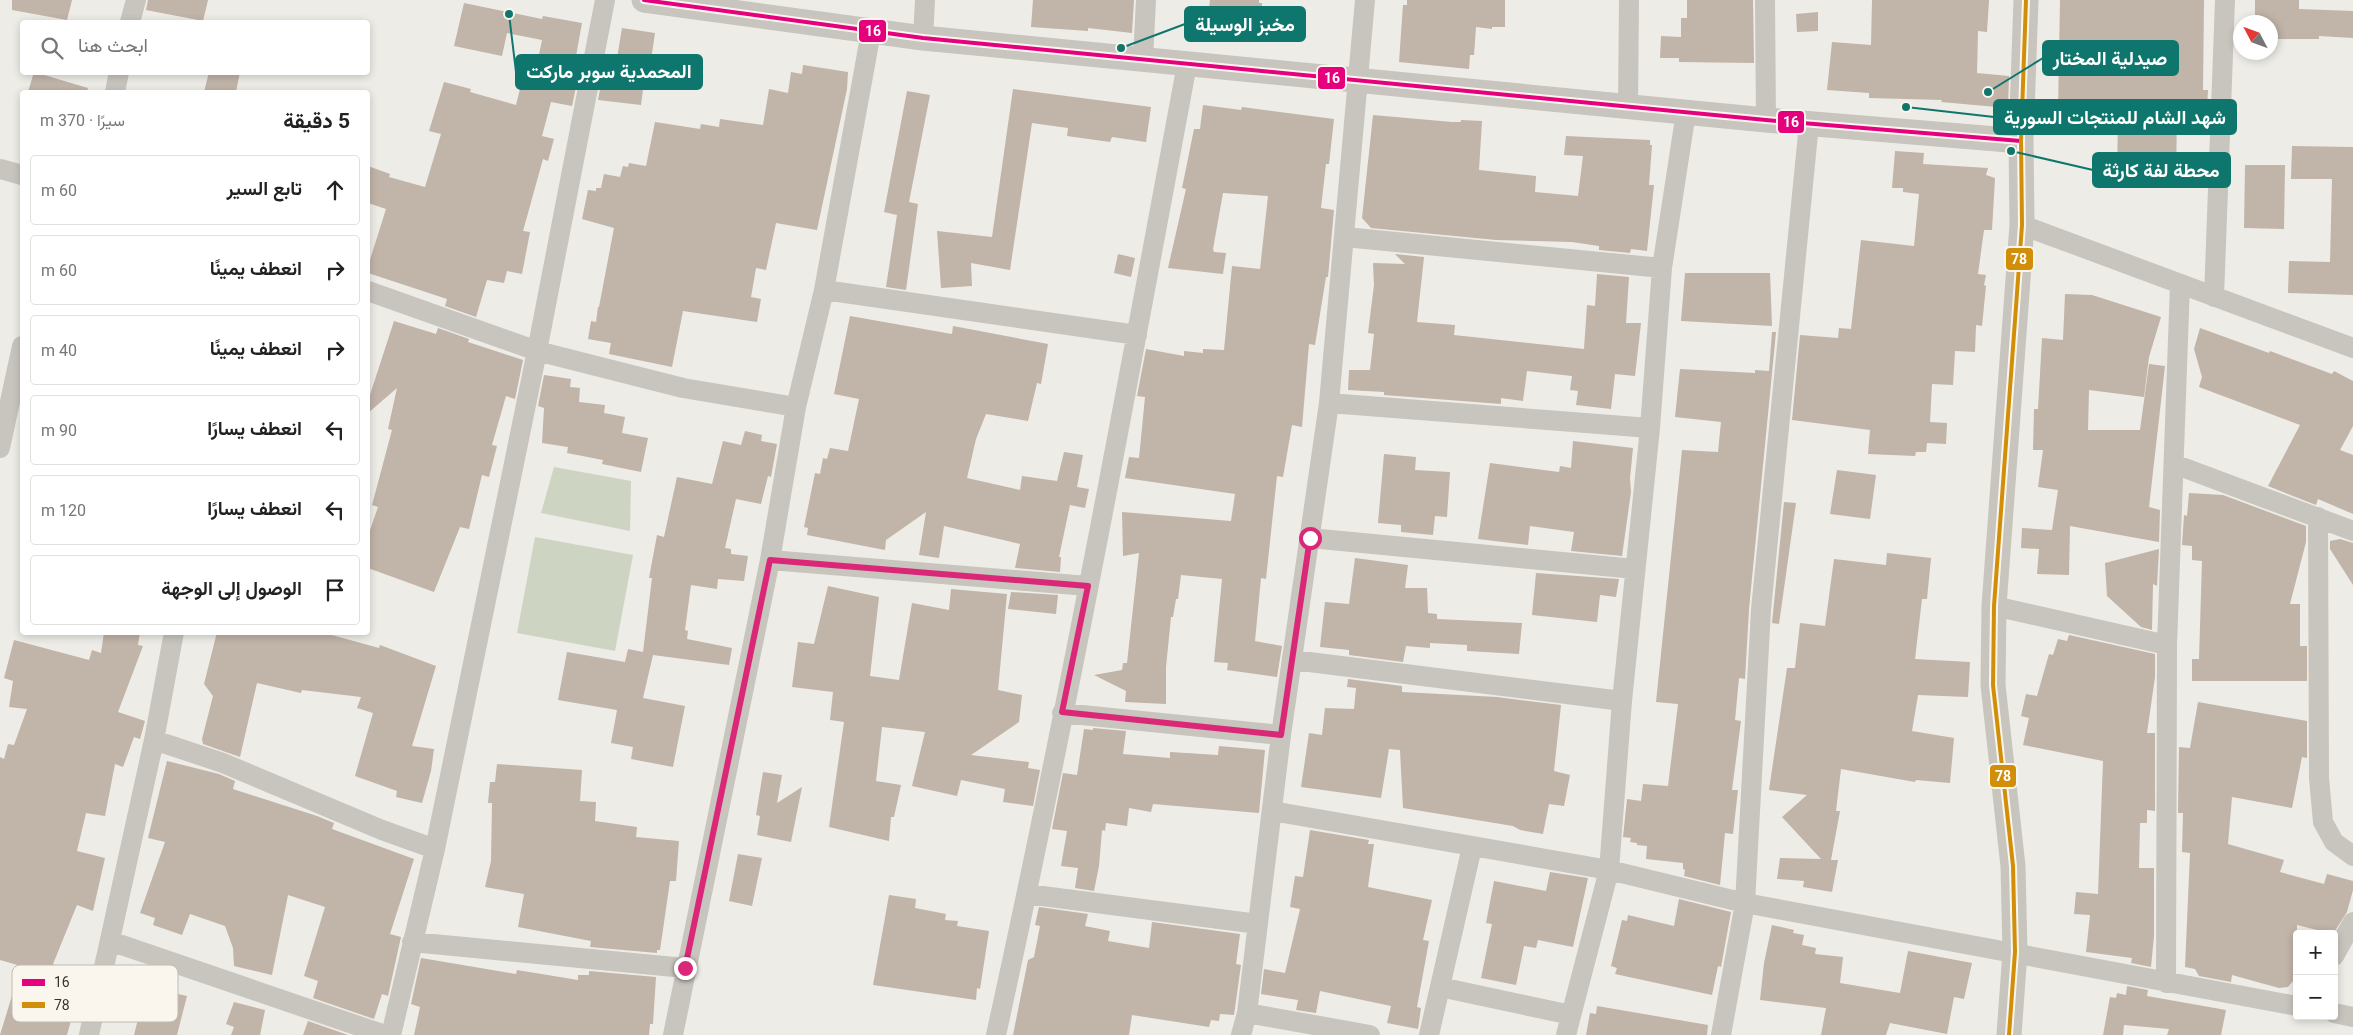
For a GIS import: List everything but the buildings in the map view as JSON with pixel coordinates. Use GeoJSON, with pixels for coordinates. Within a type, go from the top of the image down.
{"type":"FeatureCollection","features":[{"type":"Feature","properties":{"kind":"street"},"geometry":{"type":"LineString","coordinates":[[131,20],[136,0]]}},
{"type":"Feature","properties":{"kind":"street"},"geometry":{"type":"LineString","coordinates":[[391,1035],[435,849],[537,351],[605,0]]}},
{"type":"Feature","properties":{"kind":"street"},"geometry":{"type":"LineString","coordinates":[[644,0],[923,38],[1766,120],[2021,140]]}},
{"type":"Feature","properties":{"kind":"street"},"geometry":{"type":"LineString","coordinates":[[923,38],[925,0]]}},
{"type":"Feature","properties":{"kind":"street"},"geometry":{"type":"LineString","coordinates":[[1143,59],[1146,0]]}},
{"type":"Feature","properties":{"kind":"street"},"geometry":{"type":"LineString","coordinates":[[1240,1035],[1247,1012],[1281,735],[1329,402],[1360,80],[1365,0]]}},
{"type":"Feature","properties":{"kind":"street"},"geometry":{"type":"LineString","coordinates":[[1628,107],[1629,0]]}},
{"type":"Feature","properties":{"kind":"street"},"geometry":{"type":"LineString","coordinates":[[1765,0],[1766,120]]}},
{"type":"Feature","properties":{"kind":"street"},"geometry":{"type":"LineString","coordinates":[[2009,1035],[2015,952],[2013,866],[1994,685],[1994,606],[2022,225],[2021,140],[2026,0]]}},
{"type":"Feature","properties":{"kind":"street"},"geometry":{"type":"LineString","coordinates":[[2214,297],[2225,0]]}},
{"type":"Feature","properties":{"kind":"street"},"geometry":{"type":"LineString","coordinates":[[673,1035],[685,968],[770,560],[796,407],[824,290],[871,32]]}},
{"type":"Feature","properties":{"kind":"street"},"geometry":{"type":"LineString","coordinates":[[996,1035],[1027,894],[1088,586],[1187,64]]}},
{"type":"Feature","properties":{"kind":"street"},"geometry":{"type":"LineString","coordinates":[[114,90],[118,75]]}},
{"type":"Feature","properties":{"kind":"street"},"geometry":{"type":"LineString","coordinates":[[1566,1035],[1610,870],[1622,701],[1650,428],[1662,268],[1686,112]]}},
{"type":"Feature","properties":{"kind":"street"},"geometry":{"type":"LineString","coordinates":[[1721,1035],[1745,903],[1761,610],[1810,124]]}},
{"type":"Feature","properties":{"kind":"street"},"geometry":{"type":"LineString","coordinates":[[0,169],[20,174]]}},
{"type":"Feature","properties":{"kind":"street"},"geometry":{"type":"LineString","coordinates":[[2022,225],[2353,348]]}},
{"type":"Feature","properties":{"kind":"street"},"geometry":{"type":"LineString","coordinates":[[1345,237],[1662,268]]}},
{"type":"Feature","properties":{"kind":"street"},"geometry":{"type":"LineString","coordinates":[[2166,983],[2167,645],[2180,284]]}},
{"type":"Feature","properties":{"kind":"street"},"geometry":{"type":"LineString","coordinates":[[824,290],[1137,335]]}},
{"type":"Feature","properties":{"kind":"street"},"geometry":{"type":"LineString","coordinates":[[370,292],[537,351],[683,388],[796,407]]}},
{"type":"Feature","properties":{"kind":"street"},"geometry":{"type":"LineString","coordinates":[[0,448],[20,355]]}},
{"type":"Feature","properties":{"kind":"street"},"geometry":{"type":"LineString","coordinates":[[1329,402],[1650,428]]}},
{"type":"Feature","properties":{"kind":"street"},"geometry":{"type":"LineString","coordinates":[[2174,464],[2353,531]]}},
{"type":"Feature","properties":{"kind":"street"},"geometry":{"type":"LineString","coordinates":[[2318,517],[2319,778],[2323,822],[2334,842],[2353,856]]}},
{"type":"Feature","properties":{"kind":"street"},"geometry":{"type":"LineString","coordinates":[[1310,538],[1635,569]]}},
{"type":"Feature","properties":{"kind":"street"},"geometry":{"type":"LineString","coordinates":[[770,560],[1088,586]]}},
{"type":"Feature","properties":{"kind":"street"},"geometry":{"type":"LineString","coordinates":[[1994,606],[2167,645]]}},
{"type":"Feature","properties":{"kind":"street"},"geometry":{"type":"LineString","coordinates":[[105,965],[154,740],[173,635]]}},
{"type":"Feature","properties":{"kind":"street"},"geometry":{"type":"LineString","coordinates":[[1293,660],[1622,701]]}},
{"type":"Feature","properties":{"kind":"street"},"geometry":{"type":"LineString","coordinates":[[1062,712],[1281,735]]}},
{"type":"Feature","properties":{"kind":"street"},"geometry":{"type":"LineString","coordinates":[[154,740],[223,763],[382,830],[435,849]]}},
{"type":"Feature","properties":{"kind":"street"},"geometry":{"type":"LineString","coordinates":[[1272,811],[1610,870],[1745,903],[2293,1005]]}},
{"type":"Feature","properties":{"kind":"street"},"geometry":{"type":"LineString","coordinates":[[1429,1035],[1472,847]]}},
{"type":"Feature","properties":{"kind":"street"},"geometry":{"type":"LineString","coordinates":[[1027,894],[1258,924]]}},
{"type":"Feature","properties":{"kind":"street"},"geometry":{"type":"LineString","coordinates":[[2338,949],[2353,922]]}},
{"type":"Feature","properties":{"kind":"street"},"geometry":{"type":"LineString","coordinates":[[110,941],[386,1035]]}},
{"type":"Feature","properties":{"kind":"street"},"geometry":{"type":"LineString","coordinates":[[412,942],[685,968]]}},
{"type":"Feature","properties":{"kind":"street"},"geometry":{"type":"LineString","coordinates":[[1440,987],[1571,1015]]}},
{"type":"Feature","properties":{"kind":"street"},"geometry":{"type":"LineString","coordinates":[[1247,1012],[1370,1035]]}},
{"type":"Feature","properties":{"kind":"street"},"geometry":{"type":"LineString","coordinates":[[2338,1014],[2353,1017]]}},
{"type":"Feature","properties":{"kind":"street"},"geometry":{"type":"LineString","coordinates":[[89,1035],[92,1022]]}},
{"type":"Feature","properties":{"kind":"green space"},"geometry":{"type":"Polygon","coordinates":[[[554,467],[631,481],[630,531],[541,513],[554,467]]]}},
{"type":"Feature","properties":{"kind":"green space"},"geometry":{"type":"Polygon","coordinates":[[[535,537],[633,555],[615,651],[517,633],[535,537]]]}},
{"type":"Feature","properties":{"kind":"transit line","name":"16"},"geometry":{"type":"LineString","coordinates":[[644,0],[923,38],[1766,120],[2021,141]]}},
{"type":"Feature","properties":{"kind":"transit line","name":"78"},"geometry":{"type":"LineString","coordinates":[[2009,1035],[2015,952],[2013,866],[1993,685],[1994,606],[2022,225],[2021,141],[2026,0]]}},
{"type":"Feature","properties":{"kind":"place","name":"المحمدية سوبر ماركت"},"geometry":{"type":"Point","coordinates":[509,14]}},
{"type":"Feature","properties":{"kind":"place","name":"مخبز الوسيلة"},"geometry":{"type":"Point","coordinates":[1121,48]}},
{"type":"Feature","properties":{"kind":"place","name":"صيدلية المختار"},"geometry":{"type":"Point","coordinates":[1988,92]}},
{"type":"Feature","properties":{"kind":"place","name":"شهد الشام للمنتجات السورية"},"geometry":{"type":"Point","coordinates":[1906,107]}},
{"type":"Feature","properties":{"kind":"place","name":"محطة لفة كارثة"},"geometry":{"type":"Point","coordinates":[2011,151]}},
{"type":"Feature","properties":{"kind":"route"},"geometry":{"type":"LineString","coordinates":[[685,968],[770,560],[1088,586],[1062,712],[1281,735],[1310,538]]}}]}
